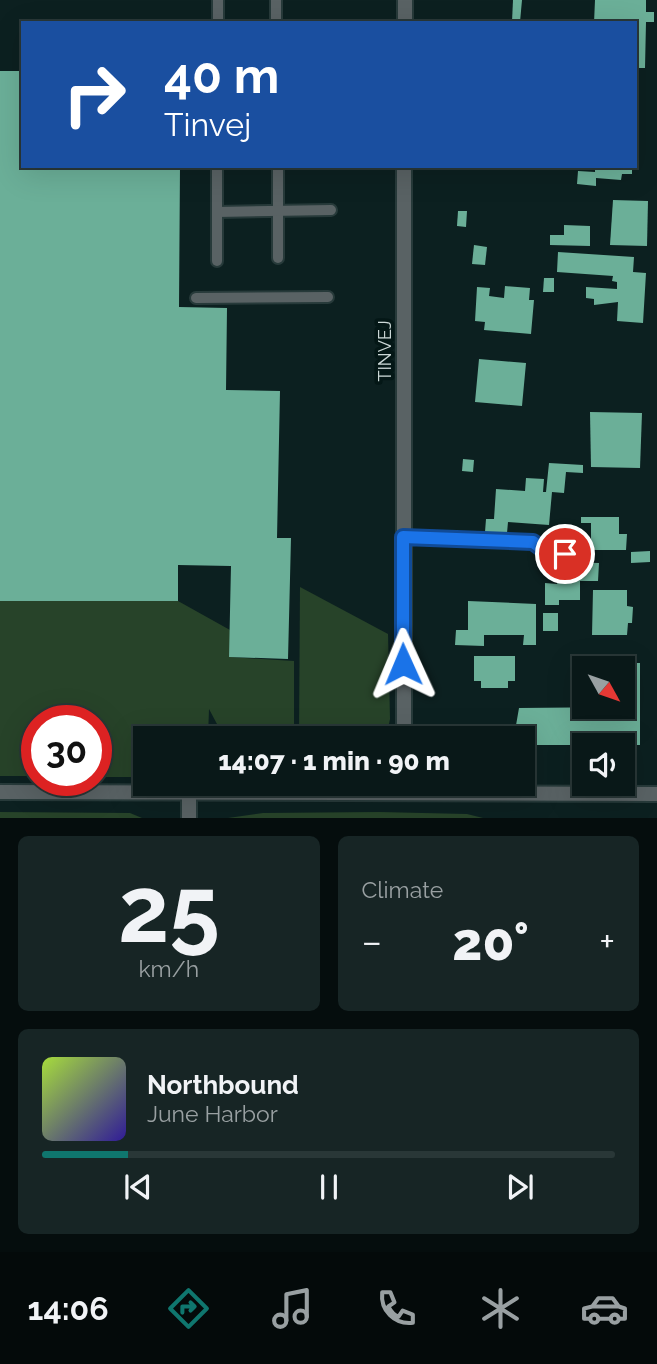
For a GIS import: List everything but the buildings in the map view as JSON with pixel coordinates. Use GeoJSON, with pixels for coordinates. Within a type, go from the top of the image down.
{"type":"FeatureCollection","features":[{"type":"Feature","properties":{"kind":"street"},"geometry":{"type":"LineString","coordinates":[[405,0],[405,21]]}},
{"type":"Feature","properties":{"kind":"street","name":"TINVEJ"},"geometry":{"type":"LineString","coordinates":[[404,168],[404,726]]}},
{"type":"Feature","properties":{"kind":"street"},"geometry":{"type":"LineString","coordinates":[[0,792],[133,793]]}},
{"type":"Feature","properties":{"kind":"street"},"geometry":{"type":"LineString","coordinates":[[535,792],[657,794]]}},
{"type":"Feature","properties":{"kind":"street"},"geometry":{"type":"LineString","coordinates":[[189,796],[189,818]]}},
{"type":"Feature","properties":{"kind":"lane"},"geometry":{"type":"LineString","coordinates":[[218,0],[218,21]]}},
{"type":"Feature","properties":{"kind":"lane"},"geometry":{"type":"LineString","coordinates":[[276,0],[276,21]]}},
{"type":"Feature","properties":{"kind":"lane"},"geometry":{"type":"LineString","coordinates":[[217,168],[217,261]]}},
{"type":"Feature","properties":{"kind":"lane"},"geometry":{"type":"LineString","coordinates":[[278,168],[278,258]]}},
{"type":"Feature","properties":{"kind":"lane"},"geometry":{"type":"LineString","coordinates":[[217,212],[331,210]]}},
{"type":"Feature","properties":{"kind":"lane"},"geometry":{"type":"LineString","coordinates":[[196,298],[328,297]]}},
{"type":"Feature","properties":{"kind":"lane"},"geometry":{"type":"LineString","coordinates":[[403,537],[533,542],[549,554],[582,554]]}},
{"type":"Feature","properties":{"kind":"green space"},"geometry":{"type":"Polygon","coordinates":[[[300,587],[388,634],[390,719],[389,726],[299,726],[300,587]]]}},
{"type":"Feature","properties":{"kind":"green space"},"geometry":{"type":"Polygon","coordinates":[[[0,601],[178,601],[230,630],[230,657],[294,661],[294,726],[223,726],[217,724],[209,709],[208,726],[133,726],[133,777],[112,777],[112,705],[21,705],[21,776],[0,776],[0,601]]]}},
{"type":"Feature","properties":{"kind":"green space"},"geometry":{"type":"Polygon","coordinates":[[[0,812],[130,813],[142,818],[0,818],[0,812]]]}},
{"type":"Feature","properties":{"kind":"green space"},"geometry":{"type":"Polygon","coordinates":[[[263,813],[467,814],[483,818],[228,818],[263,813]]]}},
{"type":"Feature","properties":{"kind":"route"},"geometry":{"type":"LineString","coordinates":[[403,664],[403,537],[533,542],[549,554],[565,554]]}}]}
